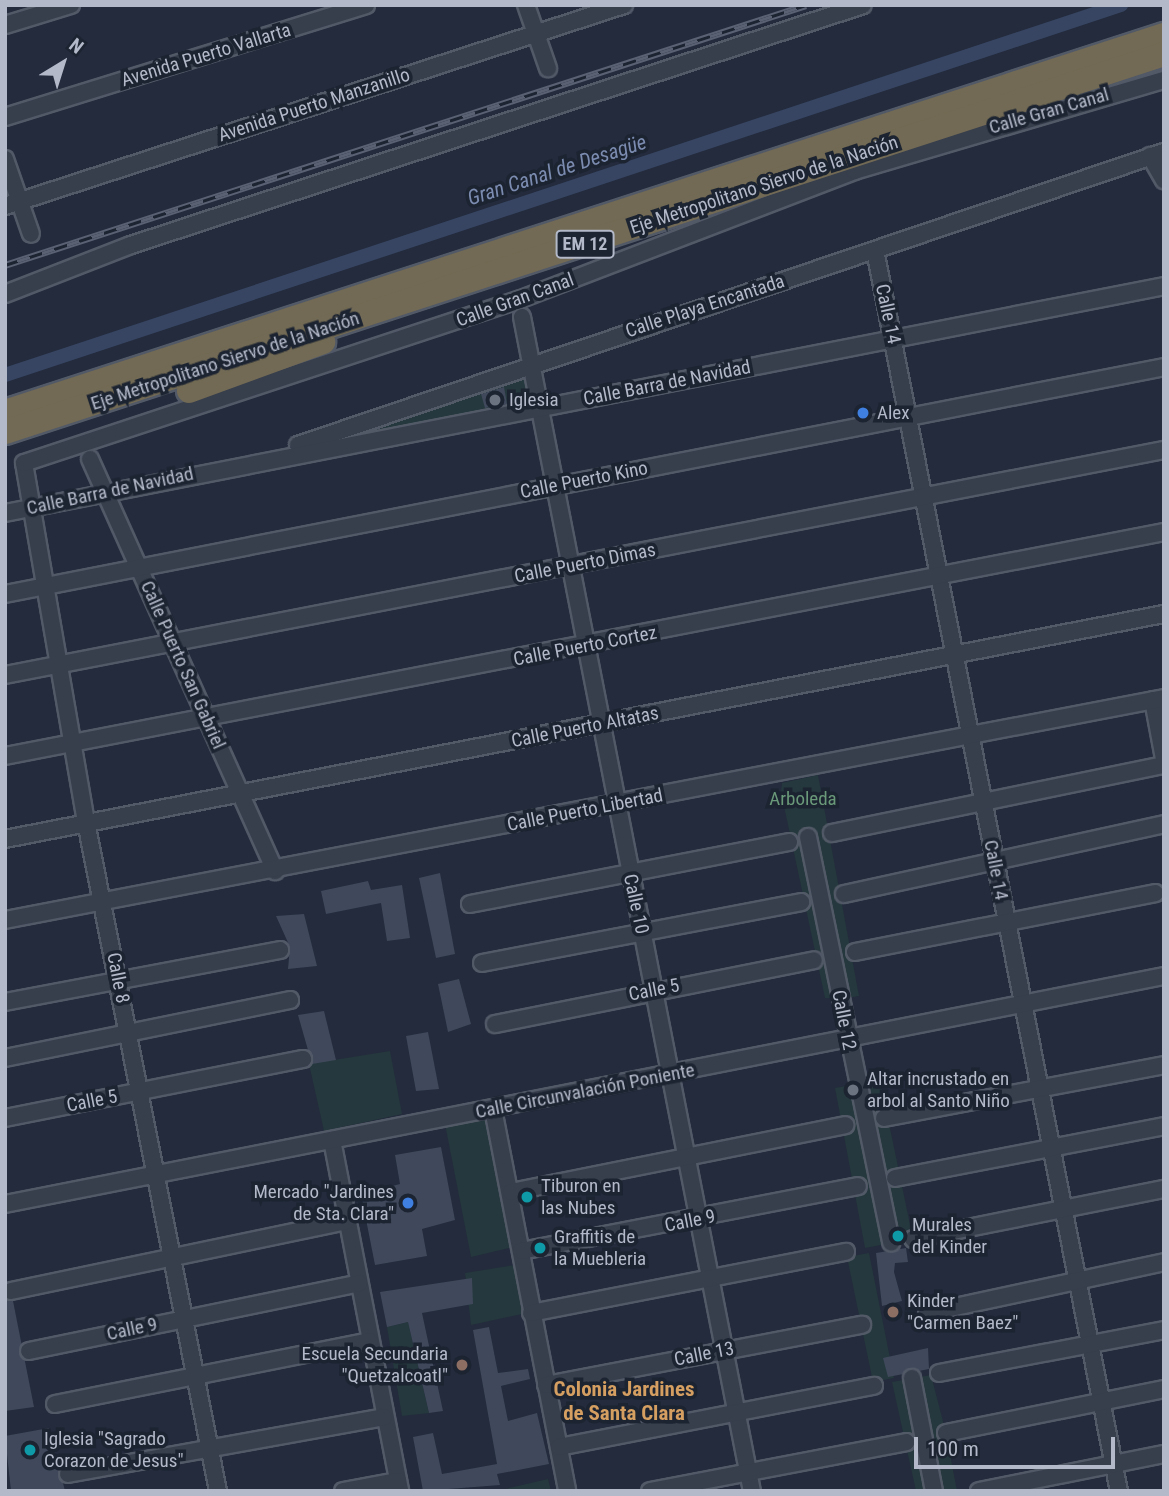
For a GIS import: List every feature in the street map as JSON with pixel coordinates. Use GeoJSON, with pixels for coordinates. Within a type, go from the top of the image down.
{"type":"FeatureCollection","features":[{"type":"Feature","properties":{"kind":"highway","name":"Eje Metropolitano Siervo de la Nación"},"geometry":{"type":"LineString","coordinates":[[5,412],[1164,35]]}},
{"type":"Feature","properties":{"kind":"highway","name":"Eje Metropolitano Siervo de la Nación"},"geometry":{"type":"LineString","coordinates":[[5,432],[1164,54]]}},
{"type":"Feature","properties":{"kind":"highway"},"geometry":{"type":"LineString","coordinates":[[15,456],[292,357],[387,307]]}},
{"type":"Feature","properties":{"kind":"highway"},"geometry":{"type":"LineString","coordinates":[[5,396],[107,368],[148,364]]}},
{"type":"Feature","properties":{"kind":"street"},"geometry":{"type":"LineString","coordinates":[[5,24],[71,5]]}},
{"type":"Feature","properties":{"kind":"street","name":"Avenida Puerto Vallarta"},"geometry":{"type":"LineString","coordinates":[[5,117],[366,5]]}},
{"type":"Feature","properties":{"kind":"street"},"geometry":{"type":"LineString","coordinates":[[526,5],[548,68]]}},
{"type":"Feature","properties":{"kind":"street","name":"Avenida Puerto Manzanillo"},"geometry":{"type":"LineString","coordinates":[[12,204],[624,5]]}},
{"type":"Feature","properties":{"kind":"street"},"geometry":{"type":"LineString","coordinates":[[5,295],[131,245],[863,5]]}},
{"type":"Feature","properties":{"kind":"street","name":"Calle Gran Canal"},"geometry":{"type":"LineString","coordinates":[[15,456],[521,299],[854,171],[1164,80]]}},
{"type":"Feature","properties":{"kind":"street"},"geometry":{"type":"LineString","coordinates":[[1157,154],[1164,180]]}},
{"type":"Feature","properties":{"kind":"street","name":"Calle Playa Encantada"},"geometry":{"type":"LineString","coordinates":[[247,463],[533,363],[1157,154]]}},
{"type":"Feature","properties":{"kind":"street"},"geometry":{"type":"LineString","coordinates":[[5,159],[12,204],[31,234]]}},
{"type":"Feature","properties":{"kind":"street","name":"Calle 14"},"geometry":{"type":"LineString","coordinates":[[875,250],[1119,1491]]}},
{"type":"Feature","properties":{"kind":"street","name":"Calle Barra de Navidad"},"geometry":{"type":"LineString","coordinates":[[5,513],[247,463],[1164,286]]}},
{"type":"Feature","properties":{"kind":"street","name":"Calle 10"},"geometry":{"type":"LineString","coordinates":[[522,317],[752,1491]]}},
{"type":"Feature","properties":{"kind":"street","name":"Calle Puerto Kino"},"geometry":{"type":"LineString","coordinates":[[5,594],[1164,367]]}},
{"type":"Feature","properties":{"kind":"street","name":"Calle Puerto Dimas"},"geometry":{"type":"LineString","coordinates":[[5,675],[1164,450]]}},
{"type":"Feature","properties":{"kind":"street","name":"Calle 8"},"geometry":{"type":"LineString","coordinates":[[15,456],[218,1491]]}},
{"type":"Feature","properties":{"kind":"street","name":"Calle Puerto San Gabriel"},"geometry":{"type":"LineString","coordinates":[[90,459],[175,643],[275,871]]}},
{"type":"Feature","properties":{"kind":"street","name":"Calle Puerto Cortez"},"geometry":{"type":"LineString","coordinates":[[5,756],[208,719],[1164,532]]}},
{"type":"Feature","properties":{"kind":"street","name":"Calle Puerto Altatas"},"geometry":{"type":"LineString","coordinates":[[5,839],[86,821],[240,794],[1164,614]]}},
{"type":"Feature","properties":{"kind":"street"},"geometry":{"type":"LineString","coordinates":[[1158,699],[1164,759]]}},
{"type":"Feature","properties":{"kind":"street","name":"Calle Puerto Libertad"},"geometry":{"type":"LineString","coordinates":[[5,920],[275,871],[969,733],[1158,699]]}},
{"type":"Feature","properties":{"kind":"street"},"geometry":{"type":"LineString","coordinates":[[832,833],[1164,765]]}},
{"type":"Feature","properties":{"kind":"street"},"geometry":{"type":"LineString","coordinates":[[844,894],[1164,824]]}},
{"type":"Feature","properties":{"kind":"street","name":"Calle 12"},"geometry":{"type":"LineString","coordinates":[[808,837],[847,1040],[891,1243]]}},
{"type":"Feature","properties":{"kind":"street"},"geometry":{"type":"LineString","coordinates":[[470,904],[789,842]]}},
{"type":"Feature","properties":{"kind":"street"},"geometry":{"type":"LineString","coordinates":[[855,952],[1155,892]]}},
{"type":"Feature","properties":{"kind":"street"},"geometry":{"type":"LineString","coordinates":[[482,963],[801,902]]}},
{"type":"Feature","properties":{"kind":"street"},"geometry":{"type":"LineString","coordinates":[[5,1002],[281,950]]}},
{"type":"Feature","properties":{"kind":"street","name":"Calle 5"},"geometry":{"type":"LineString","coordinates":[[495,1024],[653,990],[814,960]]}},
{"type":"Feature","properties":{"kind":"street","name":"Calle Circunvalación Poniente"},"geometry":{"type":"LineString","coordinates":[[5,1204],[1164,976]]}},
{"type":"Feature","properties":{"kind":"street"},"geometry":{"type":"LineString","coordinates":[[5,1058],[290,1000]]}},
{"type":"Feature","properties":{"kind":"street","name":"Calle 5"},"geometry":{"type":"LineString","coordinates":[[5,1118],[303,1059]]}},
{"type":"Feature","properties":{"kind":"street"},"geometry":{"type":"LineString","coordinates":[[884,1118],[1164,1065]]}},
{"type":"Feature","properties":{"kind":"street"},"geometry":{"type":"LineString","coordinates":[[493,1110],[567,1491]]}},
{"type":"Feature","properties":{"kind":"street"},"geometry":{"type":"LineString","coordinates":[[511,1192],[687,1160],[845,1125]]}},
{"type":"Feature","properties":{"kind":"street"},"geometry":{"type":"LineString","coordinates":[[895,1178],[1164,1126]]}},
{"type":"Feature","properties":{"kind":"street"},"geometry":{"type":"LineString","coordinates":[[332,1140],[399,1486],[342,1491]]}},
{"type":"Feature","properties":{"kind":"street","name":"Calle 9"},"geometry":{"type":"LineString","coordinates":[[521,1251],[699,1220],[858,1185]]}},
{"type":"Feature","properties":{"kind":"street"},"geometry":{"type":"LineString","coordinates":[[913,1239],[1164,1189]]}},
{"type":"Feature","properties":{"kind":"street"},"geometry":{"type":"LineString","coordinates":[[11,1291],[346,1221]]}},
{"type":"Feature","properties":{"kind":"street"},"geometry":{"type":"LineString","coordinates":[[531,1312],[846,1252]]}},
{"type":"Feature","properties":{"kind":"street"},"geometry":{"type":"LineString","coordinates":[[927,1313],[1164,1262]]}},
{"type":"Feature","properties":{"kind":"street","name":"Calle 9"},"geometry":{"type":"LineString","coordinates":[[29,1351],[359,1283]]}},
{"type":"Feature","properties":{"kind":"street","name":"Calle 13"},"geometry":{"type":"LineString","coordinates":[[546,1385],[862,1325]]}},
{"type":"Feature","properties":{"kind":"street"},"geometry":{"type":"LineString","coordinates":[[939,1373],[1090,1342],[1164,1330]]}},
{"type":"Feature","properties":{"kind":"street"},"geometry":{"type":"LineString","coordinates":[[55,1404],[370,1340]]}},
{"type":"Feature","properties":{"kind":"street"},"geometry":{"type":"LineString","coordinates":[[912,1378],[934,1491]]}},
{"type":"Feature","properties":{"kind":"street"},"geometry":{"type":"LineString","coordinates":[[559,1447],[874,1386]]}},
{"type":"Feature","properties":{"kind":"street"},"geometry":{"type":"LineString","coordinates":[[946,1433],[1164,1389]]}},
{"type":"Feature","properties":{"kind":"street"},"geometry":{"type":"LineString","coordinates":[[68,1474],[384,1417]]}},
{"type":"Feature","properties":{"kind":"street"},"geometry":{"type":"LineString","coordinates":[[650,1491],[906,1442]]}},
{"type":"Feature","properties":{"kind":"street"},"geometry":{"type":"LineString","coordinates":[[979,1491],[1164,1454]]}},
{"type":"Feature","properties":{"kind":"green space"},"geometry":{"type":"Polygon","coordinates":[[[531,368],[537,404],[343,443],[341,434],[531,368]]]}},
{"type":"Feature","properties":{"kind":"green space","name":"Arboleda"},"geometry":{"type":"Polygon","coordinates":[[[818,775],[859,996],[842,999],[825,998],[781,792],[782,783],[818,775]]]}},
{"type":"Feature","properties":{"kind":"green space"},"geometry":{"type":"Polygon","coordinates":[[[390,1051],[402,1114],[324,1131],[309,1064],[390,1051]]]}},
{"type":"Feature","properties":{"kind":"green space"},"geometry":{"type":"Polygon","coordinates":[[[880,1080],[913,1239],[865,1248],[835,1088],[880,1080]]]}},
{"type":"Feature","properties":{"kind":"green space"},"geometry":{"type":"Polygon","coordinates":[[[497,1113],[522,1245],[471,1257],[445,1124],[497,1113]]]}},
{"type":"Feature","properties":{"kind":"green space"},"geometry":{"type":"Polygon","coordinates":[[[869,1253],[894,1378],[873,1382],[847,1257],[869,1253]]]}},
{"type":"Feature","properties":{"kind":"green space"},"geometry":{"type":"Polygon","coordinates":[[[515,1265],[522,1314],[471,1325],[465,1273],[515,1265]]]}},
{"type":"Feature","properties":{"kind":"green space"},"geometry":{"type":"Polygon","coordinates":[[[408,1322],[429,1413],[402,1416],[387,1327],[408,1322]]]}},
{"type":"Feature","properties":{"kind":"green space"},"geometry":{"type":"Polygon","coordinates":[[[931,1375],[957,1491],[916,1491],[892,1382],[931,1375]]]}},
{"type":"Feature","properties":{"kind":"green space"},"geometry":{"type":"Polygon","coordinates":[[[548,1479],[551,1491],[495,1491],[501,1490],[548,1479]]]}},
{"type":"Feature","properties":{"kind":"building","name":"Iglesia"},"geometry":{"type":"Polygon","coordinates":[[[504,387],[507,404],[485,408],[481,394],[504,387]]]}},
{"type":"Feature","properties":{"kind":"building"},"geometry":{"type":"Polygon","coordinates":[[[440,873],[455,954],[436,958],[419,878],[440,873]]]}},
{"type":"Feature","properties":{"kind":"building"},"geometry":{"type":"Polygon","coordinates":[[[368,881],[371,890],[402,885],[410,938],[387,941],[381,903],[326,914],[321,891],[368,881]]]}},
{"type":"Feature","properties":{"kind":"building"},"geometry":{"type":"Polygon","coordinates":[[[304,914],[317,966],[288,969],[290,947],[276,916],[304,914]]]}},
{"type":"Feature","properties":{"kind":"building"},"geometry":{"type":"Polygon","coordinates":[[[459,979],[471,1024],[448,1032],[438,984],[459,979]]]}},
{"type":"Feature","properties":{"kind":"building"},"geometry":{"type":"Polygon","coordinates":[[[324,1011],[336,1060],[312,1064],[298,1015],[324,1011]]]}},
{"type":"Feature","properties":{"kind":"building"},"geometry":{"type":"Polygon","coordinates":[[[428,1032],[439,1089],[416,1091],[406,1036],[428,1032]]]}},
{"type":"Feature","properties":{"kind":"building","name":"Mercado \"Jardines de Sta. Clara\""},"geometry":{"type":"Polygon","coordinates":[[[441,1147],[455,1220],[422,1229],[427,1256],[375,1265],[361,1194],[400,1184],[395,1155],[441,1147]]]}},
{"type":"Feature","properties":{"kind":"building"},"geometry":{"type":"Polygon","coordinates":[[[906,1248],[908,1262],[895,1263],[894,1272],[902,1301],[882,1306],[876,1253],[906,1248]]]}},
{"type":"Feature","properties":{"kind":"building"},"geometry":{"type":"Polygon","coordinates":[[[472,1278],[473,1304],[422,1313],[443,1411],[429,1413],[408,1322],[387,1327],[380,1292],[472,1278]]]}},
{"type":"Feature","properties":{"kind":"building"},"geometry":{"type":"Polygon","coordinates":[[[5,1299],[13,1301],[34,1407],[5,1411],[5,1299]]]}},
{"type":"Feature","properties":{"kind":"building"},"geometry":{"type":"Polygon","coordinates":[[[489,1327],[498,1373],[528,1369],[530,1379],[501,1386],[508,1421],[537,1413],[549,1464],[497,1474],[500,1485],[423,1491],[413,1437],[433,1433],[442,1474],[497,1464],[473,1330],[489,1327]]]}},
{"type":"Feature","properties":{"kind":"building"},"geometry":{"type":"Polygon","coordinates":[[[928,1348],[929,1369],[888,1377],[883,1358],[928,1348]]]}},
{"type":"Feature","properties":{"kind":"building","name":"Iglesia \"Sagrado Corazon de Jesus\""},"geometry":{"type":"Polygon","coordinates":[[[49,1428],[65,1491],[11,1491],[5,1436],[49,1428]]]}},
{"type":"Feature","properties":{"kind":"waterway","name":"Gran Canal de Desagüe"},"geometry":{"type":"LineString","coordinates":[[5,375],[1121,5]]}},
{"type":"Feature","properties":{"kind":"railway"},"geometry":{"type":"LineString","coordinates":[[5,265],[806,5]]}},
{"type":"Feature","properties":{"kind":"place","name":"Iglesia"},"geometry":{"type":"Point","coordinates":[495,400]}},
{"type":"Feature","properties":{"kind":"place","name":"Alex"},"geometry":{"type":"Point","coordinates":[863,413]}},
{"type":"Feature","properties":{"kind":"place","name":"Altar incrustado en arbol al Santo Niño"},"geometry":{"type":"Point","coordinates":[853,1090]}},
{"type":"Feature","properties":{"kind":"place","name":"Tiburon en las Nubes"},"geometry":{"type":"Point","coordinates":[527,1197]}},
{"type":"Feature","properties":{"kind":"place","name":"Mercado \"Jardines de Sta. Clara\""},"geometry":{"type":"Point","coordinates":[408,1203]}},
{"type":"Feature","properties":{"kind":"place","name":"Murales del Kinder"},"geometry":{"type":"Point","coordinates":[898,1236]}},
{"type":"Feature","properties":{"kind":"place","name":"Graffitis de la Muebleria"},"geometry":{"type":"Point","coordinates":[540,1248]}},
{"type":"Feature","properties":{"kind":"place","name":"Kinder \"Carmen Baez\""},"geometry":{"type":"Point","coordinates":[893,1312]}},
{"type":"Feature","properties":{"kind":"place","name":"Escuela Secundaria \"Quetzalcoatl\""},"geometry":{"type":"Point","coordinates":[462,1365]}},
{"type":"Feature","properties":{"kind":"place","name":"Iglesia \"Sagrado Corazon de Jesus\""},"geometry":{"type":"Point","coordinates":[30,1450]}},
{"type":"Feature","properties":{"kind":"district","name":"Colonia Jardines de Santa Clara"},"geometry":{"type":"Point","coordinates":[624,1401]}}]}
